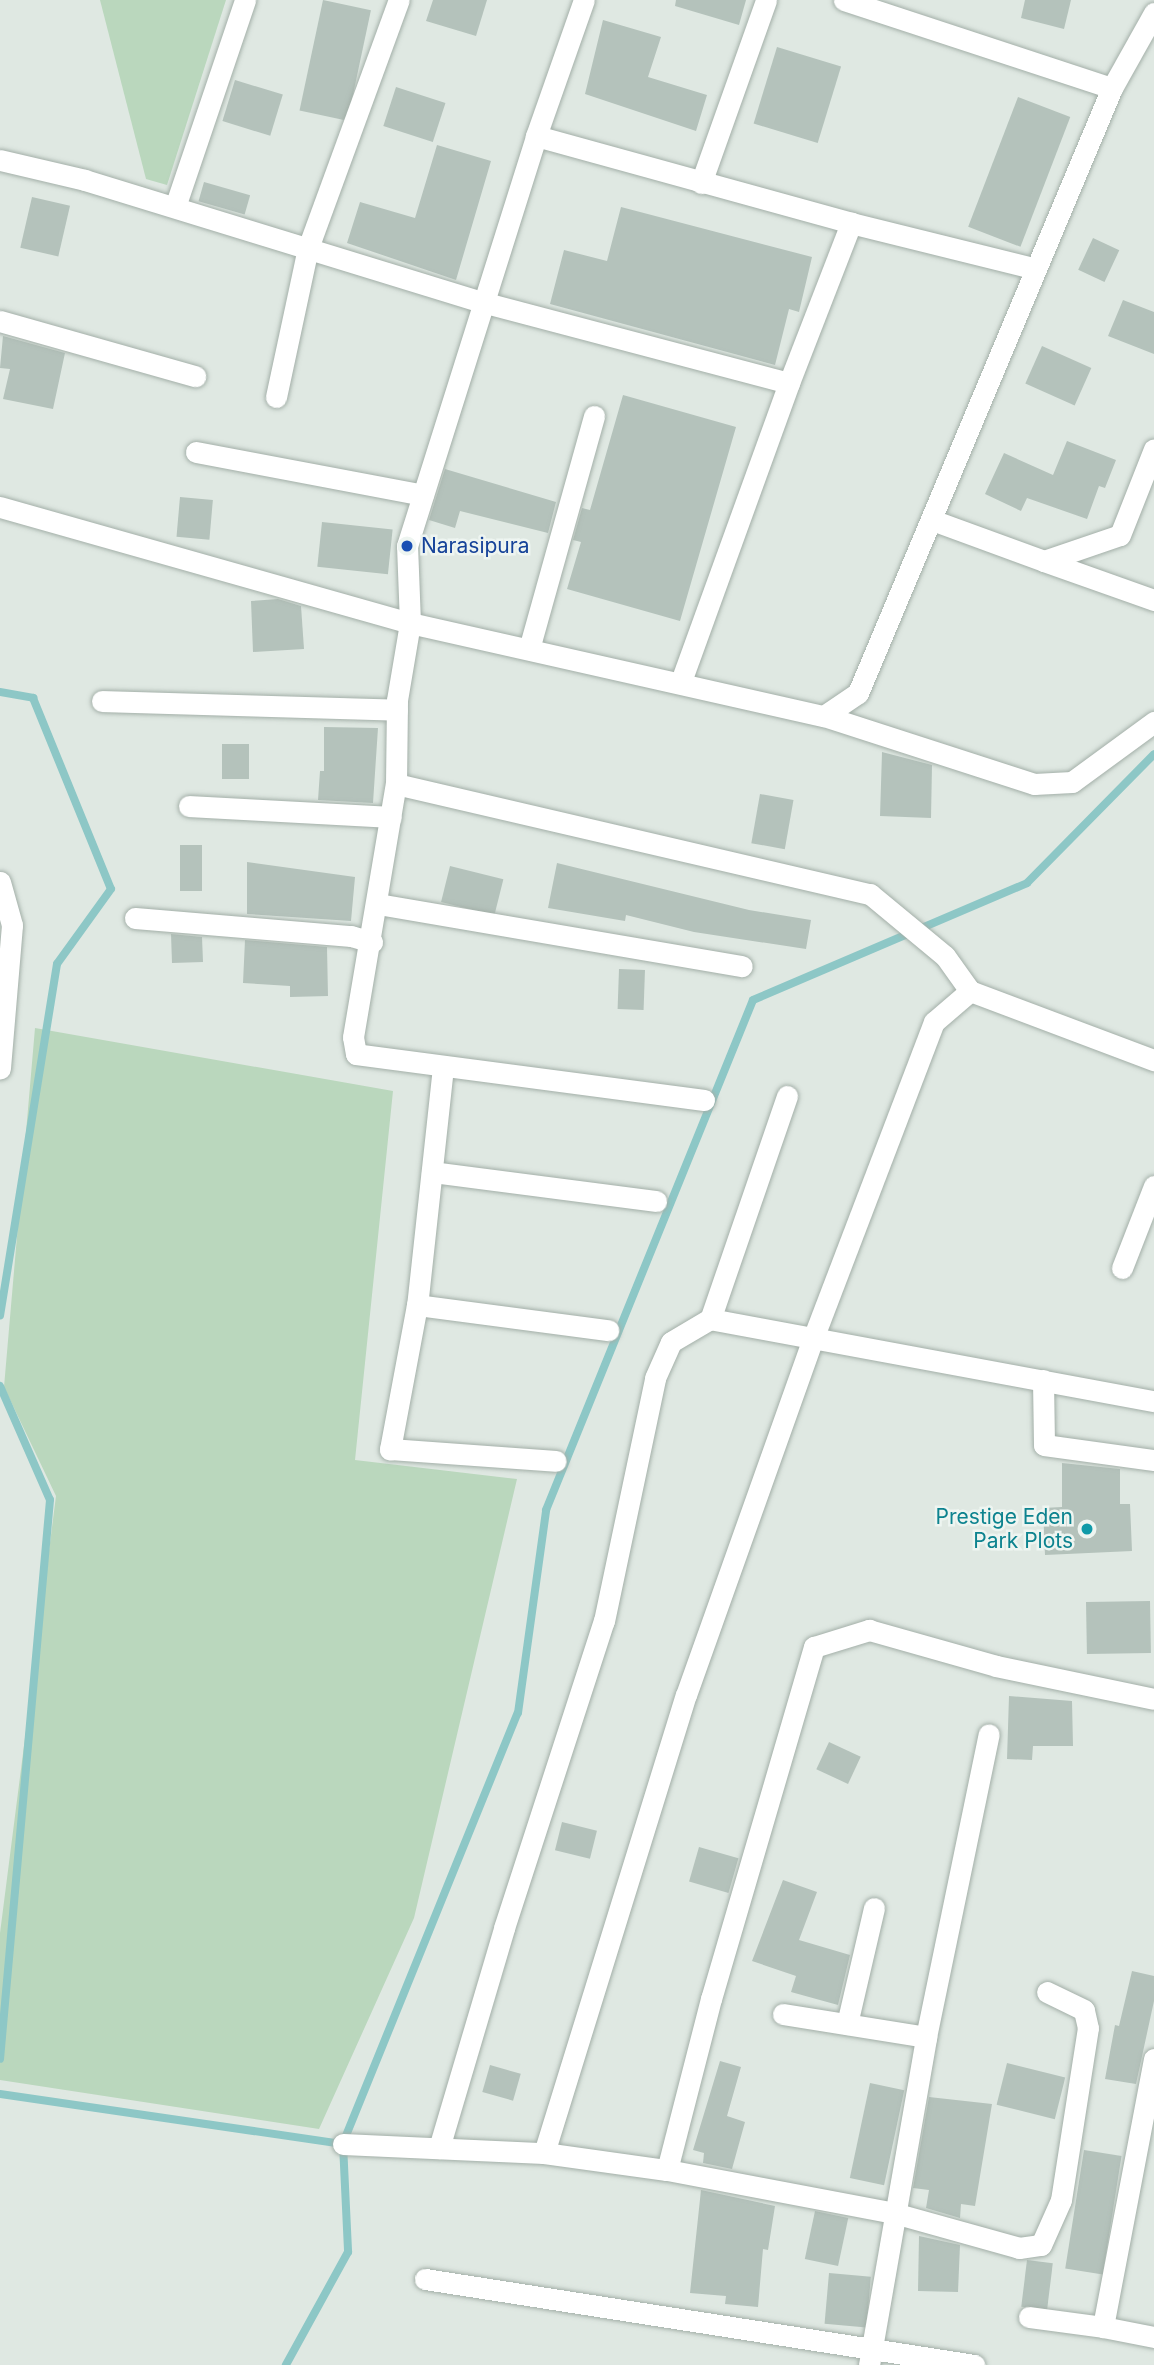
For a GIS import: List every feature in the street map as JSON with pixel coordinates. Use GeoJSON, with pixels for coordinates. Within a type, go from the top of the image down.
{"type":"FeatureCollection","features":[{"type":"Feature","properties":{"kind":"street"},"geometry":{"type":"LineString","coordinates":[[175,207],[245,0]]}},
{"type":"Feature","properties":{"kind":"street"},"geometry":{"type":"LineString","coordinates":[[276,397],[308,248],[399,0]]}},
{"type":"Feature","properties":{"kind":"street"},"geometry":{"type":"LineString","coordinates":[[584,0],[536,136],[407,546],[410,623],[397,710],[397,784],[379,904],[353,1037],[356,1054],[704,1100]]}},
{"type":"Feature","properties":{"kind":"street"},"geometry":{"type":"LineString","coordinates":[[701,183],[766,0]]}},
{"type":"Feature","properties":{"kind":"street"},"geometry":{"type":"LineString","coordinates":[[844,0],[1112,88]]}},
{"type":"Feature","properties":{"kind":"street"},"geometry":{"type":"LineString","coordinates":[[824,716],[858,693],[932,520],[1033,268],[1112,88],[1154,13]]}},
{"type":"Feature","properties":{"kind":"street"},"geometry":{"type":"LineString","coordinates":[[536,136],[850,223],[1033,268]]}},
{"type":"Feature","properties":{"kind":"street"},"geometry":{"type":"LineString","coordinates":[[0,160],[175,207],[485,303],[789,383]]}},
{"type":"Feature","properties":{"kind":"street"},"geometry":{"type":"LineString","coordinates":[[681,681],[850,223]]}},
{"type":"Feature","properties":{"kind":"street"},"geometry":{"type":"LineString","coordinates":[[0,321],[195,376]]}},
{"type":"Feature","properties":{"kind":"street"},"geometry":{"type":"LineString","coordinates":[[529,649],[594,416]]}},
{"type":"Feature","properties":{"kind":"street"},"geometry":{"type":"LineString","coordinates":[[1044,561],[1120,536],[1154,449]]}},
{"type":"Feature","properties":{"kind":"street"},"geometry":{"type":"LineString","coordinates":[[196,452],[423,495]]}},
{"type":"Feature","properties":{"kind":"street"},"geometry":{"type":"LineString","coordinates":[[0,507],[410,623],[681,681],[824,716],[1034,784],[1072,782],[1154,722]]}},
{"type":"Feature","properties":{"kind":"street"},"geometry":{"type":"LineString","coordinates":[[932,520],[1154,600]]}},
{"type":"Feature","properties":{"kind":"street"},"geometry":{"type":"LineString","coordinates":[[102,701],[397,710]]}},
{"type":"Feature","properties":{"kind":"street"},"geometry":{"type":"LineString","coordinates":[[397,784],[870,894],[903,918],[924,941],[945,956],[970,991],[1154,1060]]}},
{"type":"Feature","properties":{"kind":"street"},"geometry":{"type":"LineString","coordinates":[[189,806],[391,817]]}},
{"type":"Feature","properties":{"kind":"street"},"geometry":{"type":"LineString","coordinates":[[0,882],[12,914],[3,956],[0,1066]]}},
{"type":"Feature","properties":{"kind":"street"},"geometry":{"type":"LineString","coordinates":[[379,904],[742,966]]}},
{"type":"Feature","properties":{"kind":"street"},"geometry":{"type":"LineString","coordinates":[[135,918],[351,936],[372,943]]}},
{"type":"Feature","properties":{"kind":"street"},"geometry":{"type":"LineString","coordinates":[[544,2153],[686,1695],[814,1336],[934,1022],[970,991]]}},
{"type":"Feature","properties":{"kind":"street"},"geometry":{"type":"LineString","coordinates":[[443,1067],[417,1305],[390,1449],[556,1461]]}},
{"type":"Feature","properties":{"kind":"street"},"geometry":{"type":"LineString","coordinates":[[710,1319],[787,1096]]}},
{"type":"Feature","properties":{"kind":"street"},"geometry":{"type":"LineString","coordinates":[[432,1172],[656,1201]]}},
{"type":"Feature","properties":{"kind":"street"},"geometry":{"type":"LineString","coordinates":[[1122,1268],[1154,1186]]}},
{"type":"Feature","properties":{"kind":"street"},"geometry":{"type":"LineString","coordinates":[[417,1305],[608,1330]]}},
{"type":"Feature","properties":{"kind":"street"},"geometry":{"type":"LineString","coordinates":[[439,2148],[504,1928],[604,1621],[655,1378],[671,1342],[710,1319],[814,1336],[1154,1401]]}},
{"type":"Feature","properties":{"kind":"street"},"geometry":{"type":"LineString","coordinates":[[1043,1380],[1044,1445],[1154,1460]]}},
{"type":"Feature","properties":{"kind":"street"},"geometry":{"type":"LineString","coordinates":[[667,2170],[711,1999],[814,1647],[869,1630],[996,1667],[1154,1699]]}},
{"type":"Feature","properties":{"kind":"street"},"geometry":{"type":"LineString","coordinates":[[871,2356],[926,2037],[989,1734]]}},
{"type":"Feature","properties":{"kind":"street"},"geometry":{"type":"LineString","coordinates":[[847,2024],[874,1908]]}},
{"type":"Feature","properties":{"kind":"street"},"geometry":{"type":"LineString","coordinates":[[343,2144],[544,2153],[667,2170],[894,2213],[1019,2248],[1041,2245],[1061,2200],[1088,2028],[1084,2010],[1047,1992]]}},
{"type":"Feature","properties":{"kind":"street"},"geometry":{"type":"LineString","coordinates":[[783,2014],[926,2037]]}},
{"type":"Feature","properties":{"kind":"street"},"geometry":{"type":"LineString","coordinates":[[1103,2327],[1154,2059]]}},
{"type":"Feature","properties":{"kind":"street"},"geometry":{"type":"LineString","coordinates":[[425,2279],[871,2356],[974,2365]]}},
{"type":"Feature","properties":{"kind":"street"},"geometry":{"type":"LineString","coordinates":[[1029,2317],[1154,2337]]}},
{"type":"Feature","properties":{"kind":"green space"},"geometry":{"type":"Polygon","coordinates":[[[100,0],[226,0],[167,185],[146,179],[100,0]]]}},
{"type":"Feature","properties":{"kind":"green space"},"geometry":{"type":"Polygon","coordinates":[[[35,1028],[393,1091],[355,1460],[517,1479],[414,1918],[319,2129],[0,2080],[0,1933],[56,1496],[4,1387],[35,1028]]]}},
{"type":"Feature","properties":{"kind":"building"},"geometry":{"type":"Polygon","coordinates":[[[323,0],[371,10],[347,121],[300,111],[323,0]]]}},
{"type":"Feature","properties":{"kind":"building"},"geometry":{"type":"Polygon","coordinates":[[[433,0],[487,0],[476,36],[426,21],[433,0]]]}},
{"type":"Feature","properties":{"kind":"building"},"geometry":{"type":"Polygon","coordinates":[[[676,0],[746,0],[739,25],[675,6],[676,0]]]}},
{"type":"Feature","properties":{"kind":"building"},"geometry":{"type":"Polygon","coordinates":[[[1025,0],[1071,0],[1064,29],[1021,18],[1025,0]]]}},
{"type":"Feature","properties":{"kind":"building"},"geometry":{"type":"Polygon","coordinates":[[[603,20],[661,37],[648,77],[707,95],[696,131],[585,94],[603,20]]]}},
{"type":"Feature","properties":{"kind":"building"},"geometry":{"type":"Polygon","coordinates":[[[777,47],[841,67],[818,143],[754,124],[777,47]]]}},
{"type":"Feature","properties":{"kind":"building"},"geometry":{"type":"Polygon","coordinates":[[[235,80],[283,95],[270,136],[222,121],[235,80]]]}},
{"type":"Feature","properties":{"kind":"building"},"geometry":{"type":"Polygon","coordinates":[[[396,87],[445,103],[433,142],[383,126],[396,87]]]}},
{"type":"Feature","properties":{"kind":"building"},"geometry":{"type":"Polygon","coordinates":[[[1018,97],[1070,117],[1020,247],[968,227],[1018,97]]]}},
{"type":"Feature","properties":{"kind":"building"},"geometry":{"type":"Polygon","coordinates":[[[437,145],[491,161],[456,280],[347,243],[360,202],[415,218],[437,145]]]}},
{"type":"Feature","properties":{"kind":"building"},"geometry":{"type":"Polygon","coordinates":[[[204,182],[250,195],[245,214],[198,201],[204,182]]]}},
{"type":"Feature","properties":{"kind":"building"},"geometry":{"type":"Polygon","coordinates":[[[32,197],[70,206],[58,256],[20,248],[32,197]]]}},
{"type":"Feature","properties":{"kind":"building"},"geometry":{"type":"Polygon","coordinates":[[[621,207],[812,257],[799,312],[789,309],[775,365],[550,304],[564,250],[607,261],[621,207]]]}},
{"type":"Feature","properties":{"kind":"building"},"geometry":{"type":"Polygon","coordinates":[[[1093,238],[1119,250],[1104,282],[1078,270],[1093,238]]]}},
{"type":"Feature","properties":{"kind":"building"},"geometry":{"type":"Polygon","coordinates":[[[1123,300],[1154,312],[1154,354],[1108,336],[1123,300]]]}},
{"type":"Feature","properties":{"kind":"building"},"geometry":{"type":"Polygon","coordinates":[[[3,336],[65,353],[53,409],[3,399],[10,369],[0,368],[3,336]]]}},
{"type":"Feature","properties":{"kind":"building"},"geometry":{"type":"Polygon","coordinates":[[[1042,346],[1091,368],[1075,405],[1025,383],[1042,346]]]}},
{"type":"Feature","properties":{"kind":"building"},"geometry":{"type":"Polygon","coordinates":[[[623,395],[736,427],[680,621],[567,589],[581,542],[573,540],[582,508],[590,510],[623,395]]]}},
{"type":"Feature","properties":{"kind":"building"},"geometry":{"type":"Polygon","coordinates":[[[1067,441],[1116,460],[1105,488],[1099,486],[1087,519],[1027,498],[1021,511],[985,494],[1004,453],[1053,475],[1067,441]]]}},
{"type":"Feature","properties":{"kind":"building"},"geometry":{"type":"Polygon","coordinates":[[[445,469],[556,502],[548,533],[460,511],[455,528],[429,520],[445,469]]]}},
{"type":"Feature","properties":{"kind":"building"},"geometry":{"type":"Polygon","coordinates":[[[180,497],[213,500],[209,540],[177,537],[180,497]]]}},
{"type":"Feature","properties":{"kind":"building"},"geometry":{"type":"Polygon","coordinates":[[[322,522],[393,529],[388,574],[317,567],[322,522]]]}},
{"type":"Feature","properties":{"kind":"building"},"geometry":{"type":"Polygon","coordinates":[[[278,599],[301,606],[304,649],[253,652],[251,601],[278,599]]]}},
{"type":"Feature","properties":{"kind":"building"},"geometry":{"type":"Polygon","coordinates":[[[324,727],[378,728],[373,803],[318,800],[320,771],[324,771],[324,727]]]}},
{"type":"Feature","properties":{"kind":"building"},"geometry":{"type":"Polygon","coordinates":[[[222,744],[249,744],[249,779],[222,779],[222,744]]]}},
{"type":"Feature","properties":{"kind":"building"},"geometry":{"type":"Polygon","coordinates":[[[882,752],[932,765],[931,818],[880,816],[882,752]]]}},
{"type":"Feature","properties":{"kind":"building"},"geometry":{"type":"Polygon","coordinates":[[[760,794],[793,800],[785,849],[751,843],[760,794]]]}},
{"type":"Feature","properties":{"kind":"building"},"geometry":{"type":"Polygon","coordinates":[[[180,845],[202,845],[202,891],[180,891],[180,845]]]}},
{"type":"Feature","properties":{"kind":"building"},"geometry":{"type":"Polygon","coordinates":[[[247,862],[355,877],[351,921],[247,914],[247,862]]]}},
{"type":"Feature","properties":{"kind":"building"},"geometry":{"type":"Polygon","coordinates":[[[557,863],[749,910],[811,920],[806,949],[694,932],[626,915],[625,921],[548,908],[557,863]]]}},
{"type":"Feature","properties":{"kind":"building"},"geometry":{"type":"Polygon","coordinates":[[[450,866],[503,879],[494,915],[441,902],[450,866]]]}},
{"type":"Feature","properties":{"kind":"building"},"geometry":{"type":"Polygon","coordinates":[[[171,934],[202,937],[203,962],[172,963],[171,934]]]}},
{"type":"Feature","properties":{"kind":"building"},"geometry":{"type":"Polygon","coordinates":[[[245,940],[327,947],[328,996],[290,997],[290,986],[243,983],[245,940]]]}},
{"type":"Feature","properties":{"kind":"building"},"geometry":{"type":"Polygon","coordinates":[[[619,969],[645,970],[644,1010],[618,1009],[619,969]]]}},
{"type":"Feature","properties":{"kind":"building","name":"Prestige Eden Park Plots"},"geometry":{"type":"Polygon","coordinates":[[[1062,1463],[1120,1469],[1120,1504],[1130,1504],[1132,1551],[1045,1555],[1043,1508],[1062,1507],[1062,1463]]]}},
{"type":"Feature","properties":{"kind":"building"},"geometry":{"type":"Polygon","coordinates":[[[1150,1601],[1151,1653],[1087,1654],[1086,1602],[1150,1601]]]}},
{"type":"Feature","properties":{"kind":"building"},"geometry":{"type":"Polygon","coordinates":[[[1009,1696],[1072,1701],[1073,1746],[1033,1746],[1032,1760],[1007,1759],[1009,1696]]]}},
{"type":"Feature","properties":{"kind":"building"},"geometry":{"type":"Polygon","coordinates":[[[829,1742],[861,1757],[848,1784],[816,1769],[829,1742]]]}},
{"type":"Feature","properties":{"kind":"building"},"geometry":{"type":"Polygon","coordinates":[[[562,1822],[597,1831],[590,1859],[555,1850],[562,1822]]]}},
{"type":"Feature","properties":{"kind":"building"},"geometry":{"type":"Polygon","coordinates":[[[699,1847],[738,1858],[728,1893],[689,1882],[699,1847]]]}},
{"type":"Feature","properties":{"kind":"building"},"geometry":{"type":"Polygon","coordinates":[[[783,1880],[817,1892],[799,1940],[850,1955],[838,2005],[791,1992],[796,1976],[752,1961],[783,1880]]]}},
{"type":"Feature","properties":{"kind":"building"},"geometry":{"type":"Polygon","coordinates":[[[1132,1971],[1154,1976],[1154,2001],[1136,2084],[1105,2079],[1115,2025],[1119,2026],[1132,1971]]]}},
{"type":"Feature","properties":{"kind":"building"},"geometry":{"type":"Polygon","coordinates":[[[720,2061],[741,2067],[727,2116],[745,2122],[732,2169],[703,2163],[704,2153],[693,2150],[720,2061]]]}},
{"type":"Feature","properties":{"kind":"building"},"geometry":{"type":"Polygon","coordinates":[[[1007,2063],[1065,2078],[1055,2119],[997,2105],[1007,2063]]]}},
{"type":"Feature","properties":{"kind":"building"},"geometry":{"type":"Polygon","coordinates":[[[490,2065],[521,2074],[513,2101],[482,2092],[490,2065]]]}},
{"type":"Feature","properties":{"kind":"building"},"geometry":{"type":"Polygon","coordinates":[[[870,2083],[904,2090],[884,2185],[850,2178],[870,2083]]]}},
{"type":"Feature","properties":{"kind":"building"},"geometry":{"type":"Polygon","coordinates":[[[929,2097],[992,2104],[975,2206],[961,2204],[960,2218],[926,2208],[929,2190],[913,2188],[929,2097]]]}},
{"type":"Feature","properties":{"kind":"building"},"geometry":{"type":"Polygon","coordinates":[[[1084,2150],[1122,2156],[1103,2274],[1065,2269],[1084,2150]]]}},
{"type":"Feature","properties":{"kind":"building"},"geometry":{"type":"Polygon","coordinates":[[[701,2190],[775,2206],[768,2250],[763,2249],[758,2307],[725,2304],[726,2296],[690,2293],[701,2190]]]}},
{"type":"Feature","properties":{"kind":"building"},"geometry":{"type":"Polygon","coordinates":[[[815,2211],[848,2218],[838,2266],[805,2259],[815,2211]]]}},
{"type":"Feature","properties":{"kind":"building"},"geometry":{"type":"Polygon","coordinates":[[[919,2236],[960,2245],[958,2292],[918,2291],[919,2236]]]}},
{"type":"Feature","properties":{"kind":"building"},"geometry":{"type":"Polygon","coordinates":[[[1027,2260],[1053,2263],[1047,2310],[1021,2307],[1027,2260]]]}},
{"type":"Feature","properties":{"kind":"building"},"geometry":{"type":"Polygon","coordinates":[[[829,2273],[871,2277],[866,2327],[825,2324],[829,2273]]]}},
{"type":"Feature","properties":{"kind":"waterway"},"geometry":{"type":"LineString","coordinates":[[0,692],[33,698],[111,889],[57,964],[0,1315]]}},
{"type":"Feature","properties":{"kind":"waterway"},"geometry":{"type":"LineString","coordinates":[[343,2143],[518,1713],[546,1510],[753,1000],[1027,883],[1154,754]]}},
{"type":"Feature","properties":{"kind":"waterway"},"geometry":{"type":"LineString","coordinates":[[0,1386],[50,1500],[0,2059]]}},
{"type":"Feature","properties":{"kind":"waterway"},"geometry":{"type":"LineString","coordinates":[[0,2094],[343,2144],[348,2252],[286,2365]]}},
{"type":"Feature","properties":{"kind":"place","name":"Narasipura"},"geometry":{"type":"Point","coordinates":[407,546]}},
{"type":"Feature","properties":{"kind":"place","name":"Prestige Eden Park Plots"},"geometry":{"type":"Point","coordinates":[1087,1529]}}]}
